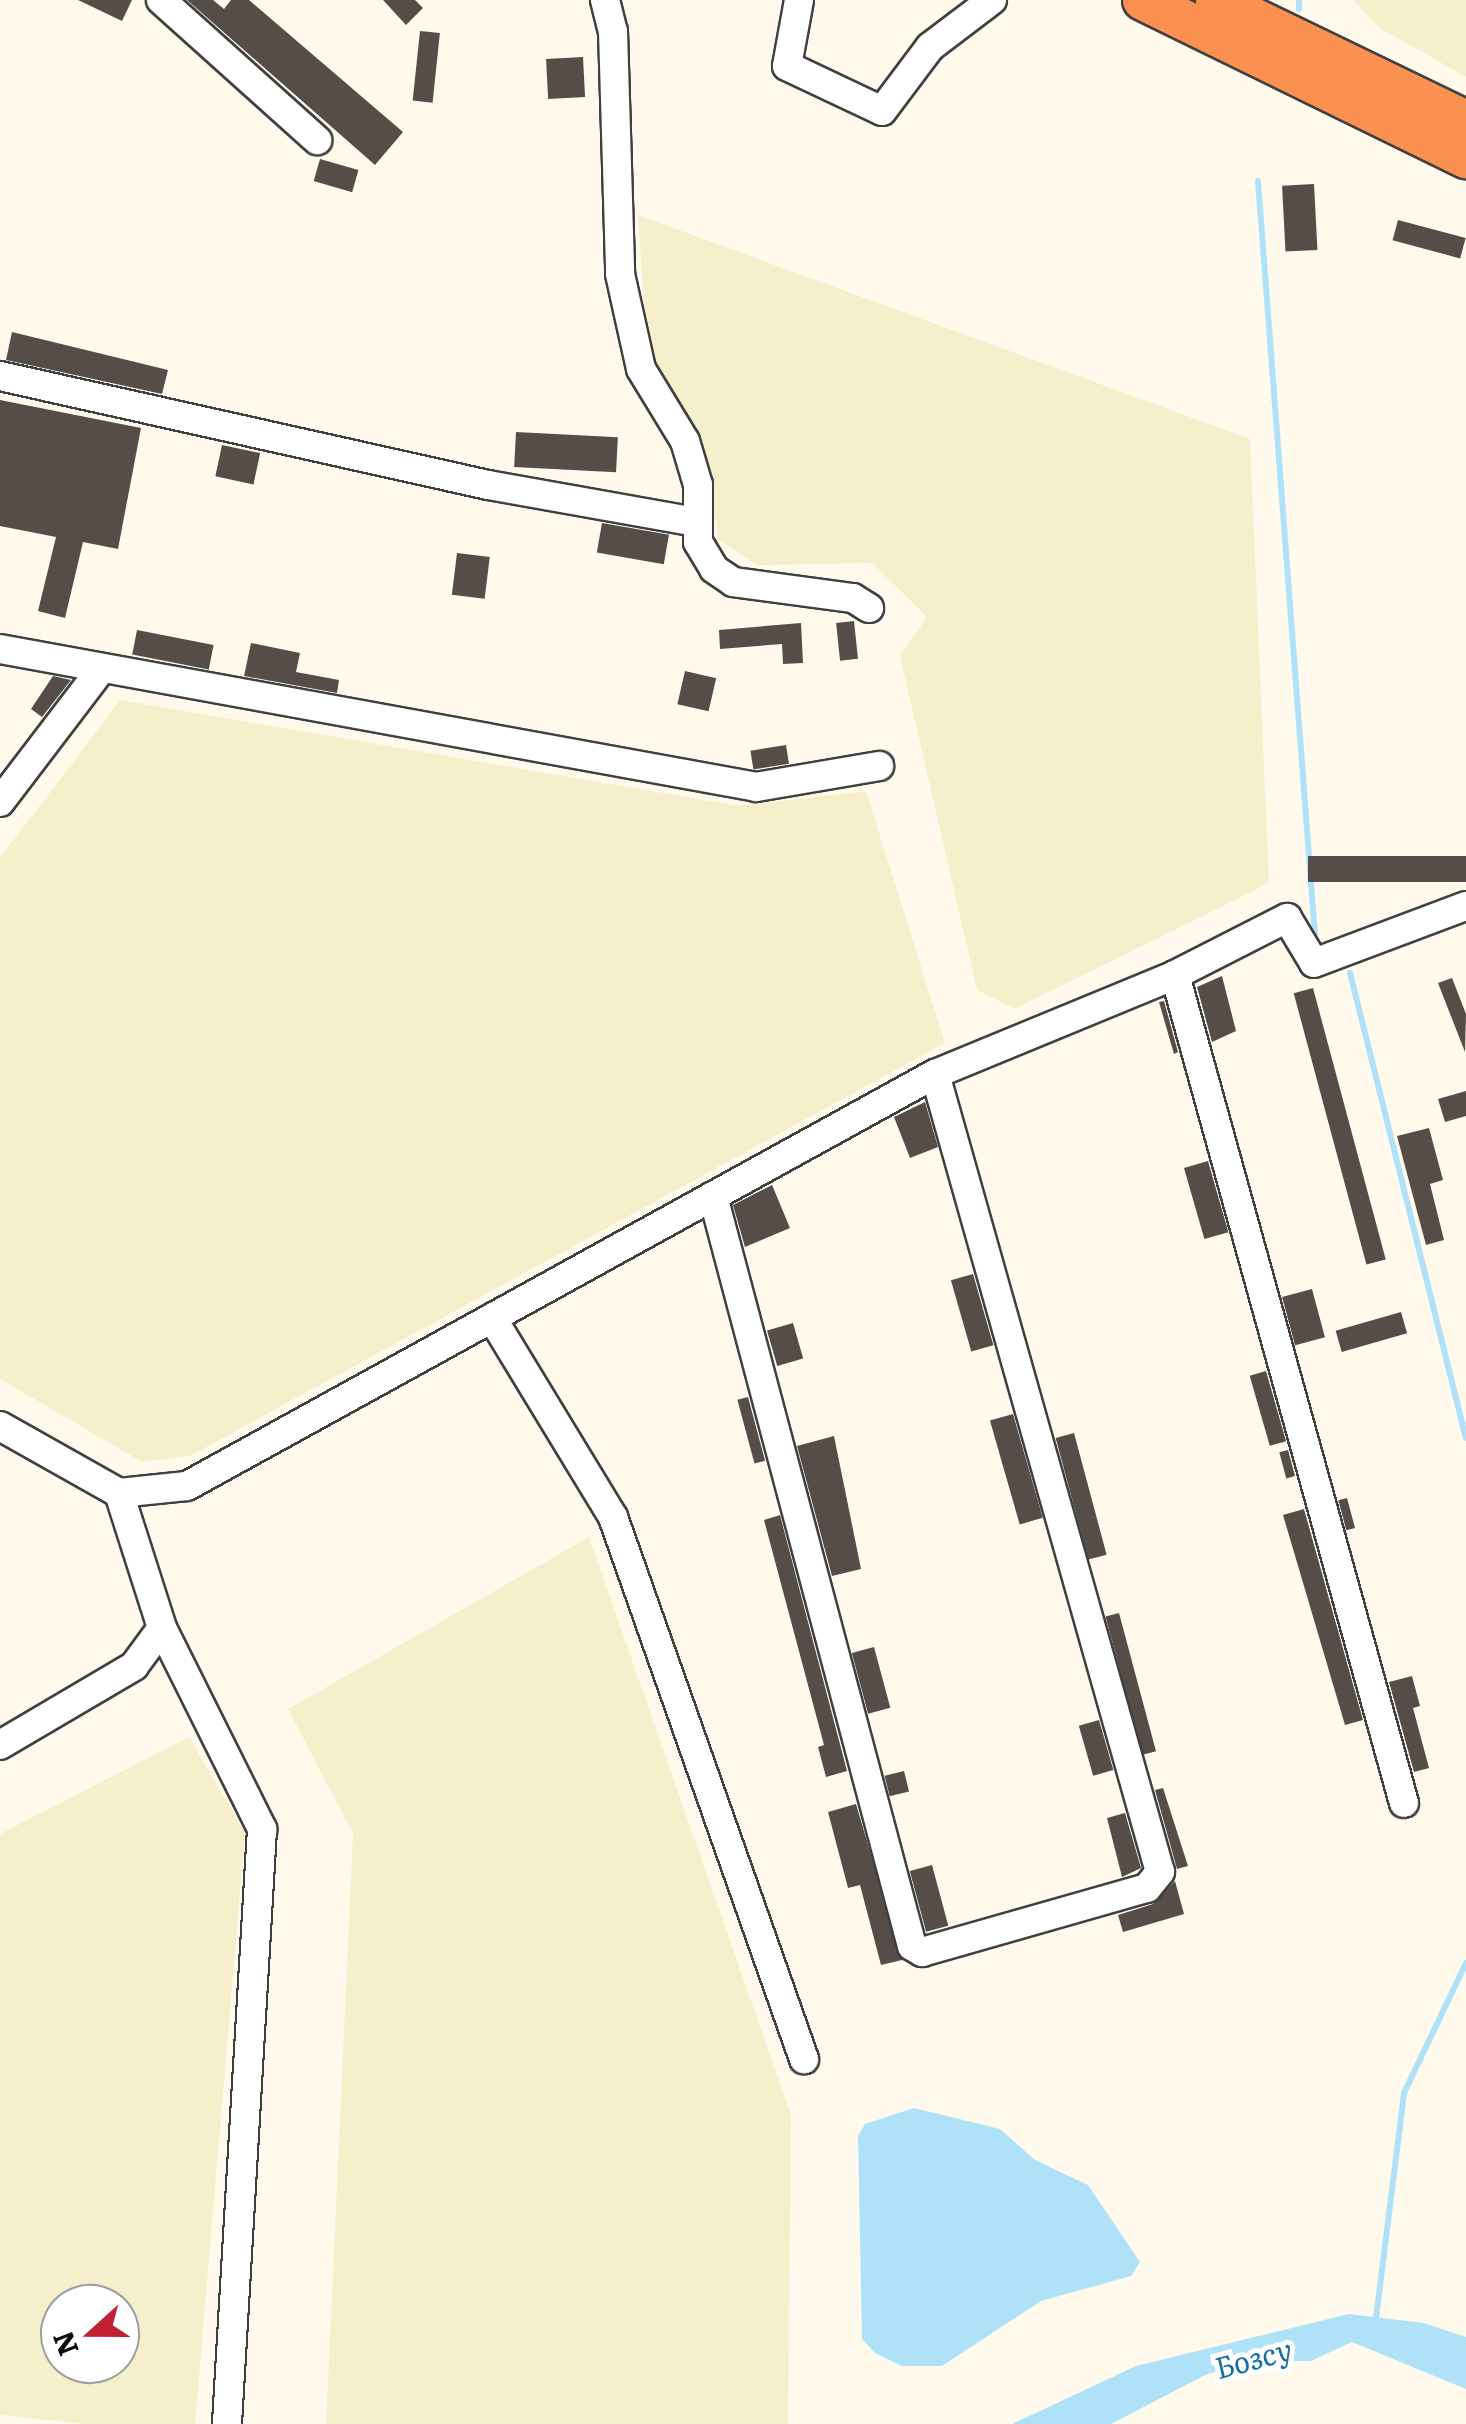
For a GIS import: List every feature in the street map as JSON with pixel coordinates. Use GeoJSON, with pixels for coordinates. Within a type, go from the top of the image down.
{"type":"FeatureCollection","features":[{"type":"Feature","properties":{"kind":"highway"},"geometry":{"type":"LineString","coordinates":[[1143,0],[1466,158]]}},
{"type":"Feature","properties":{"kind":"highway"},"geometry":{"type":"LineString","coordinates":[[1216,0],[1466,121]]}},
{"type":"Feature","properties":{"kind":"street"},"geometry":{"type":"LineString","coordinates":[[160,0],[317,140]]}},
{"type":"Feature","properties":{"kind":"street"},"geometry":{"type":"LineString","coordinates":[[605,0],[612,31],[620,274],[641,369],[685,441],[698,484],[698,542],[714,569],[733,582],[853,598],[869,608]]}},
{"type":"Feature","properties":{"kind":"street"},"geometry":{"type":"LineString","coordinates":[[800,0],[787,66],[882,111],[930,47],[992,0]]}},
{"type":"Feature","properties":{"kind":"street"},"geometry":{"type":"LineString","coordinates":[[0,376],[488,485],[695,522]]}},
{"type":"Feature","properties":{"kind":"street"},"geometry":{"type":"LineString","coordinates":[[0,649],[756,788],[880,766]]}},
{"type":"Feature","properties":{"kind":"street"},"geometry":{"type":"LineString","coordinates":[[0,802],[102,668]]}},
{"type":"Feature","properties":{"kind":"street"},"geometry":{"type":"LineString","coordinates":[[0,1426],[119,1493],[187,1486],[936,1074],[1175,976],[1286,918],[1314,963],[1466,906]]}},
{"type":"Feature","properties":{"kind":"street"},"geometry":{"type":"LineString","coordinates":[[1175,976],[1404,1803]]}},
{"type":"Feature","properties":{"kind":"street"},"geometry":{"type":"LineString","coordinates":[[713,1196],[912,1946],[922,1952],[1147,1888],[1160,1872],[936,1074]]}},
{"type":"Feature","properties":{"kind":"street"},"geometry":{"type":"LineString","coordinates":[[492,1318],[613,1517],[804,2058]]}},
{"type":"Feature","properties":{"kind":"street"},"geometry":{"type":"LineString","coordinates":[[119,1493],[162,1628],[262,1829],[226,2424]]}},
{"type":"Feature","properties":{"kind":"street"},"geometry":{"type":"LineString","coordinates":[[0,1745],[134,1666],[162,1628]]}},
{"type":"Feature","properties":{"kind":"shaded area"},"geometry":{"type":"Polygon","coordinates":[[[1353,0],[1466,0],[1466,77],[1380,28],[1353,0]]]}},
{"type":"Feature","properties":{"kind":"shaded area"},"geometry":{"type":"Polygon","coordinates":[[[638,215],[1250,439],[1269,883],[1015,1009],[977,990],[900,656],[927,617],[872,563],[757,565],[719,540],[701,436],[650,394],[638,215]]]}},
{"type":"Feature","properties":{"kind":"shaded area"},"geometry":{"type":"Polygon","coordinates":[[[120,700],[739,806],[866,791],[945,1043],[190,1456],[142,1462],[0,1379],[0,858],[120,700]]]}},
{"type":"Feature","properties":{"kind":"shaded area"},"geometry":{"type":"Polygon","coordinates":[[[589,1537],[791,2115],[788,2424],[326,2424],[353,1834],[288,1709],[589,1537]]]}},
{"type":"Feature","properties":{"kind":"shaded area"},"geometry":{"type":"Polygon","coordinates":[[[189,1737],[245,1833],[195,2424],[82,2424],[0,2415],[0,1834],[189,1737]]]}},
{"type":"Feature","properties":{"kind":"water"},"geometry":{"type":"Polygon","coordinates":[[[914,2108],[1000,2129],[1035,2160],[1088,2185],[1140,2262],[1131,2276],[1041,2301],[942,2366],[902,2366],[875,2353],[862,2339],[858,2136],[865,2124],[914,2108]]]}},
{"type":"Feature","properties":{"kind":"water","name":"Бозсу"},"geometry":{"type":"Polygon","coordinates":[[[1349,2314],[1424,2323],[1466,2337],[1466,2389],[1352,2342],[1311,2361],[1262,2361],[1207,2374],[1111,2424],[1012,2424],[1136,2366],[1349,2314]]]}},
{"type":"Feature","properties":{"kind":"building"},"geometry":{"type":"Polygon","coordinates":[[[78,0],[132,0],[122,21],[78,0]]]}},
{"type":"Feature","properties":{"kind":"building"},"geometry":{"type":"Polygon","coordinates":[[[187,0],[213,0],[224,9],[231,0],[249,0],[403,132],[375,165],[187,0]]]}},
{"type":"Feature","properties":{"kind":"building"},"geometry":{"type":"Polygon","coordinates":[[[383,0],[415,0],[423,8],[406,25],[383,0]]]}},
{"type":"Feature","properties":{"kind":"building"},"geometry":{"type":"Polygon","coordinates":[[[420,31],[440,33],[433,103],[413,101],[420,31]]]}},
{"type":"Feature","properties":{"kind":"building"},"geometry":{"type":"Polygon","coordinates":[[[583,57],[585,97],[548,99],[546,59],[583,57]]]}},
{"type":"Feature","properties":{"kind":"building"},"geometry":{"type":"Polygon","coordinates":[[[320,159],[358,170],[352,192],[314,181],[320,159]]]}},
{"type":"Feature","properties":{"kind":"building"},"geometry":{"type":"Polygon","coordinates":[[[1314,184],[1317,250],[1285,252],[1282,186],[1314,184]]]}},
{"type":"Feature","properties":{"kind":"building"},"geometry":{"type":"Polygon","coordinates":[[[1398,220],[1466,238],[1460,258],[1393,240],[1398,220]]]}},
{"type":"Feature","properties":{"kind":"building"},"geometry":{"type":"Polygon","coordinates":[[[12,332],[168,370],[162,394],[6,360],[12,332]]]}},
{"type":"Feature","properties":{"kind":"building"},"geometry":{"type":"Polygon","coordinates":[[[0,400],[141,428],[118,549],[83,542],[65,618],[38,611],[56,537],[0,526],[0,400]]]}},
{"type":"Feature","properties":{"kind":"building"},"geometry":{"type":"Polygon","coordinates":[[[516,432],[618,437],[616,472],[514,467],[516,432]]]}},
{"type":"Feature","properties":{"kind":"building"},"geometry":{"type":"Polygon","coordinates":[[[222,445],[260,453],[253,484],[215,476],[222,445]]]}},
{"type":"Feature","properties":{"kind":"building"},"geometry":{"type":"Polygon","coordinates":[[[602,523],[669,535],[664,564],[597,553],[602,523]]]}},
{"type":"Feature","properties":{"kind":"building"},"geometry":{"type":"Polygon","coordinates":[[[457,553],[490,557],[485,599],[452,595],[457,553]]]}},
{"type":"Feature","properties":{"kind":"building"},"geometry":{"type":"Polygon","coordinates":[[[854,621],[858,659],[840,661],[836,623],[854,621]]]}},
{"type":"Feature","properties":{"kind":"building"},"geometry":{"type":"Polygon","coordinates":[[[801,623],[803,663],[783,664],[782,644],[720,649],[719,630],[801,623]]]}},
{"type":"Feature","properties":{"kind":"building"},"geometry":{"type":"Polygon","coordinates":[[[137,630],[214,645],[209,669],[132,655],[137,630]]]}},
{"type":"Feature","properties":{"kind":"building"},"geometry":{"type":"Polygon","coordinates":[[[251,643],[300,653],[296,672],[339,680],[337,693],[244,676],[251,643]]]}},
{"type":"Feature","properties":{"kind":"building"},"geometry":{"type":"Polygon","coordinates":[[[685,671],[716,678],[709,711],[677,704],[685,671]]]}},
{"type":"Feature","properties":{"kind":"building"},"geometry":{"type":"Polygon","coordinates":[[[53,676],[71,680],[42,717],[31,709],[53,676]]]}},
{"type":"Feature","properties":{"kind":"building"},"geometry":{"type":"Polygon","coordinates":[[[786,745],[789,764],[753,769],[750,751],[786,745]]]}},
{"type":"Feature","properties":{"kind":"building"},"geometry":{"type":"Polygon","coordinates":[[[1308,856],[1466,856],[1466,882],[1308,882],[1308,856]]]}},
{"type":"Feature","properties":{"kind":"building"},"geometry":{"type":"Polygon","coordinates":[[[1222,976],[1236,1031],[1212,1042],[1197,987],[1222,976]]]}},
{"type":"Feature","properties":{"kind":"building"},"geometry":{"type":"Polygon","coordinates":[[[1452,978],[1466,1014],[1465,1052],[1438,983],[1452,978]]]}},
{"type":"Feature","properties":{"kind":"building"},"geometry":{"type":"Polygon","coordinates":[[[1313,988],[1386,1259],[1366,1265],[1294,993],[1313,988]]]}},
{"type":"Feature","properties":{"kind":"building"},"geometry":{"type":"Polygon","coordinates":[[[1164,1001],[1178,1052],[1174,1054],[1159,1002],[1164,1001]]]}},
{"type":"Feature","properties":{"kind":"building"},"geometry":{"type":"Polygon","coordinates":[[[1466,1091],[1466,1116],[1445,1122],[1438,1099],[1466,1091]]]}},
{"type":"Feature","properties":{"kind":"building"},"geometry":{"type":"Polygon","coordinates":[[[925,1102],[938,1147],[910,1158],[894,1117],[925,1102]]]}},
{"type":"Feature","properties":{"kind":"building"},"geometry":{"type":"Polygon","coordinates":[[[1429,1128],[1443,1180],[1430,1184],[1444,1240],[1426,1245],[1397,1136],[1429,1128]]]}},
{"type":"Feature","properties":{"kind":"building"},"geometry":{"type":"Polygon","coordinates":[[[1208,1161],[1228,1232],[1204,1239],[1184,1168],[1208,1161]]]}},
{"type":"Feature","properties":{"kind":"building"},"geometry":{"type":"Polygon","coordinates":[[[772,1185],[790,1228],[745,1247],[733,1205],[772,1185]]]}},
{"type":"Feature","properties":{"kind":"building"},"geometry":{"type":"Polygon","coordinates":[[[973,1274],[993,1345],[971,1351],[951,1280],[973,1274]]]}},
{"type":"Feature","properties":{"kind":"building"},"geometry":{"type":"Polygon","coordinates":[[[1312,1289],[1325,1337],[1295,1345],[1282,1297],[1312,1289]]]}},
{"type":"Feature","properties":{"kind":"building"},"geometry":{"type":"Polygon","coordinates":[[[1401,1312],[1407,1333],[1342,1352],[1336,1331],[1401,1312]]]}},
{"type":"Feature","properties":{"kind":"building"},"geometry":{"type":"Polygon","coordinates":[[[793,1323],[803,1359],[777,1366],[767,1330],[793,1323]]]}},
{"type":"Feature","properties":{"kind":"building"},"geometry":{"type":"Polygon","coordinates":[[[1266,1371],[1286,1441],[1270,1446],[1250,1376],[1266,1371]]]}},
{"type":"Feature","properties":{"kind":"building"},"geometry":{"type":"Polygon","coordinates":[[[748,1397],[765,1461],[754,1464],[737,1400],[748,1397]]]}},
{"type":"Feature","properties":{"kind":"building"},"geometry":{"type":"Polygon","coordinates":[[[1013,1414],[1043,1518],[1020,1524],[990,1421],[1013,1414]]]}},
{"type":"Feature","properties":{"kind":"building"},"geometry":{"type":"Polygon","coordinates":[[[1074,1433],[1107,1555],[1088,1560],[1056,1438],[1074,1433]]]}},
{"type":"Feature","properties":{"kind":"building"},"geometry":{"type":"Polygon","coordinates":[[[834,1436],[861,1569],[832,1576],[797,1446],[834,1436]]]}},
{"type":"Feature","properties":{"kind":"building"},"geometry":{"type":"Polygon","coordinates":[[[1288,1450],[1295,1476],[1286,1478],[1279,1452],[1288,1450]]]}},
{"type":"Feature","properties":{"kind":"building"},"geometry":{"type":"Polygon","coordinates":[[[1347,1498],[1355,1528],[1346,1530],[1338,1500],[1347,1498]]]}},
{"type":"Feature","properties":{"kind":"building"},"geometry":{"type":"Polygon","coordinates":[[[1304,1509],[1363,1720],[1345,1725],[1283,1515],[1304,1509]]]}},
{"type":"Feature","properties":{"kind":"building"},"geometry":{"type":"Polygon","coordinates":[[[780,1515],[847,1771],[826,1777],[818,1747],[824,1745],[764,1520],[780,1515]]]}},
{"type":"Feature","properties":{"kind":"building"},"geometry":{"type":"Polygon","coordinates":[[[1119,1613],[1156,1751],[1142,1755],[1105,1617],[1119,1613]]]}},
{"type":"Feature","properties":{"kind":"building"},"geometry":{"type":"Polygon","coordinates":[[[874,1647],[890,1708],[868,1714],[852,1653],[874,1647]]]}},
{"type":"Feature","properties":{"kind":"building"},"geometry":{"type":"Polygon","coordinates":[[[1412,1676],[1420,1706],[1413,1708],[1429,1768],[1414,1772],[1389,1682],[1412,1676]]]}},
{"type":"Feature","properties":{"kind":"building"},"geometry":{"type":"Polygon","coordinates":[[[1099,1720],[1113,1770],[1093,1776],[1079,1726],[1099,1720]]]}},
{"type":"Feature","properties":{"kind":"building"},"geometry":{"type":"Polygon","coordinates":[[[904,1771],[909,1791],[890,1796],[885,1776],[904,1771]]]}},
{"type":"Feature","properties":{"kind":"building"},"geometry":{"type":"Polygon","coordinates":[[[1163,1788],[1188,1866],[1177,1869],[1155,1790],[1163,1788]]]}},
{"type":"Feature","properties":{"kind":"building"},"geometry":{"type":"Polygon","coordinates":[[[856,1804],[902,1960],[881,1965],[860,1885],[848,1888],[828,1812],[856,1804]]]}},
{"type":"Feature","properties":{"kind":"building"},"geometry":{"type":"Polygon","coordinates":[[[1125,1813],[1141,1868],[1122,1877],[1107,1818],[1125,1813]]]}},
{"type":"Feature","properties":{"kind":"building"},"geometry":{"type":"Polygon","coordinates":[[[932,1865],[948,1926],[926,1932],[910,1871],[932,1865]]]}},
{"type":"Feature","properties":{"kind":"building"},"geometry":{"type":"Polygon","coordinates":[[[1175,1881],[1184,1914],[1123,1932],[1118,1915],[1153,1904],[1175,1881]]]}},
{"type":"Feature","properties":{"kind":"waterway"},"geometry":{"type":"LineString","coordinates":[[1299,0],[1299,9]]}},
{"type":"Feature","properties":{"kind":"waterway"},"geometry":{"type":"LineString","coordinates":[[1258,181],[1315,935]]}},
{"type":"Feature","properties":{"kind":"waterway"},"geometry":{"type":"LineString","coordinates":[[1350,973],[1466,1438]]}},
{"type":"Feature","properties":{"kind":"waterway"},"geometry":{"type":"LineString","coordinates":[[1375,2326],[1404,2093],[1466,1963]]}}]}
